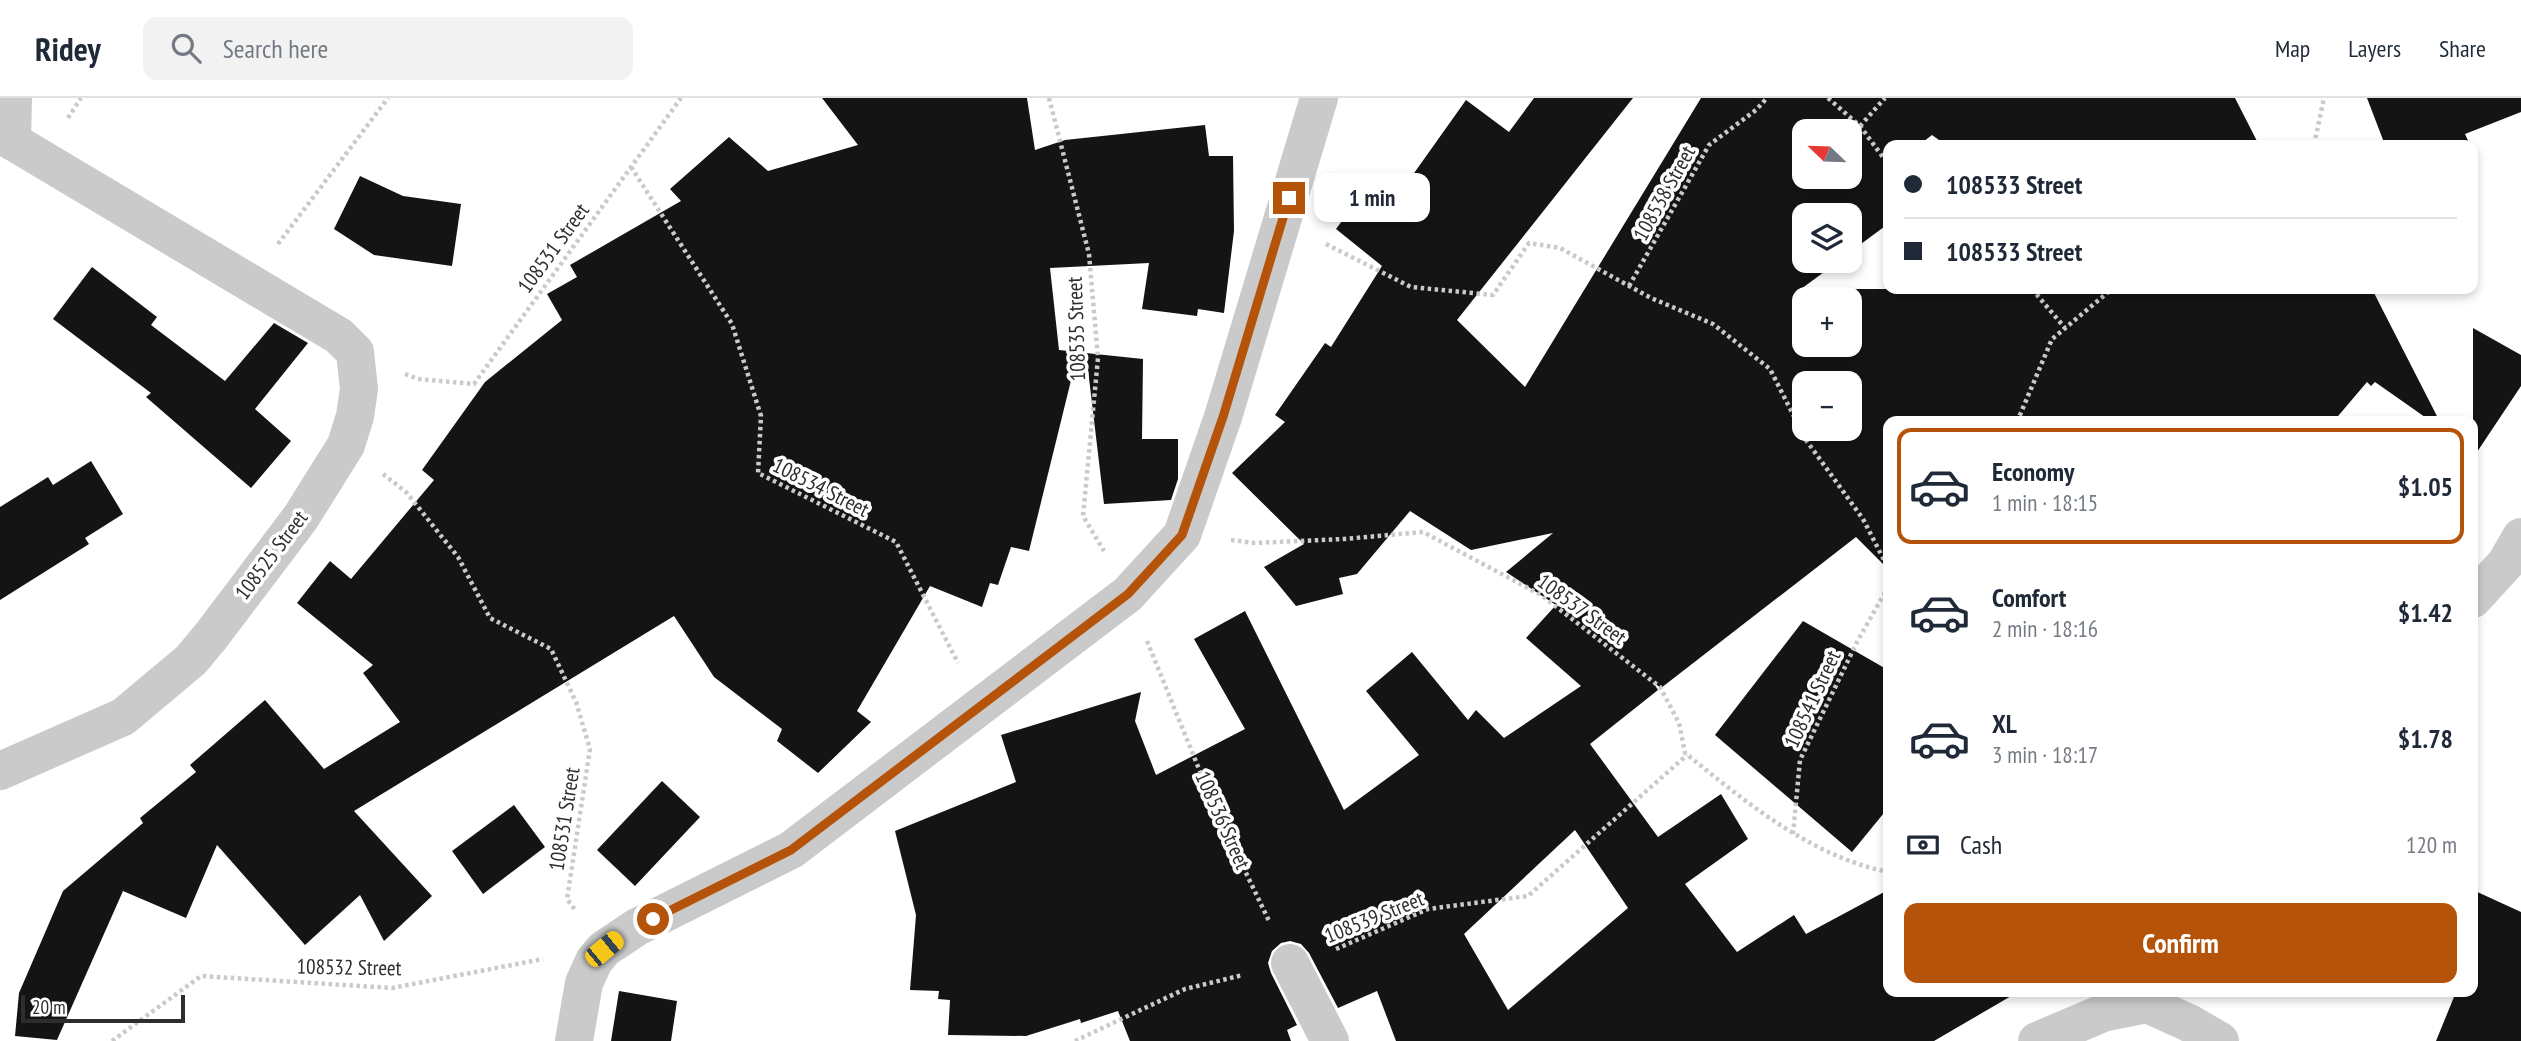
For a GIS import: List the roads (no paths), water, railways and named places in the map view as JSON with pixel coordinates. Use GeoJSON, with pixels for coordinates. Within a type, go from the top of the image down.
{"type":"FeatureCollection","features":[{"type":"Feature","properties":{"kind":"street"},"geometry":{"type":"LineString","coordinates":[[6,138],[13,98]]}},
{"type":"Feature","properties":{"kind":"street"},"geometry":{"type":"LineString","coordinates":[[574,1041],[584,983],[594,961],[604,949],[637,927],[791,850],[1128,594],[1182,535],[1223,417],[1319,98]]}},
{"type":"Feature","properties":{"kind":"street","name":"108525 Street"},"geometry":{"type":"LineString","coordinates":[[0,771],[123,717],[191,660],[300,517],[346,445],[359,390],[355,352],[339,336],[6,138]]}},
{"type":"Feature","properties":{"kind":"street"},"geometry":{"type":"LineString","coordinates":[[2478,594],[2507,562],[2521,537]]}},
{"type":"Feature","properties":{"kind":"street"},"geometry":{"type":"LineString","coordinates":[[1290,963],[1331,1041]]}},
{"type":"Feature","properties":{"kind":"street"},"geometry":{"type":"LineString","coordinates":[[2037,1041],[2103,1013],[2151,998],[2220,1041]]}}]}
